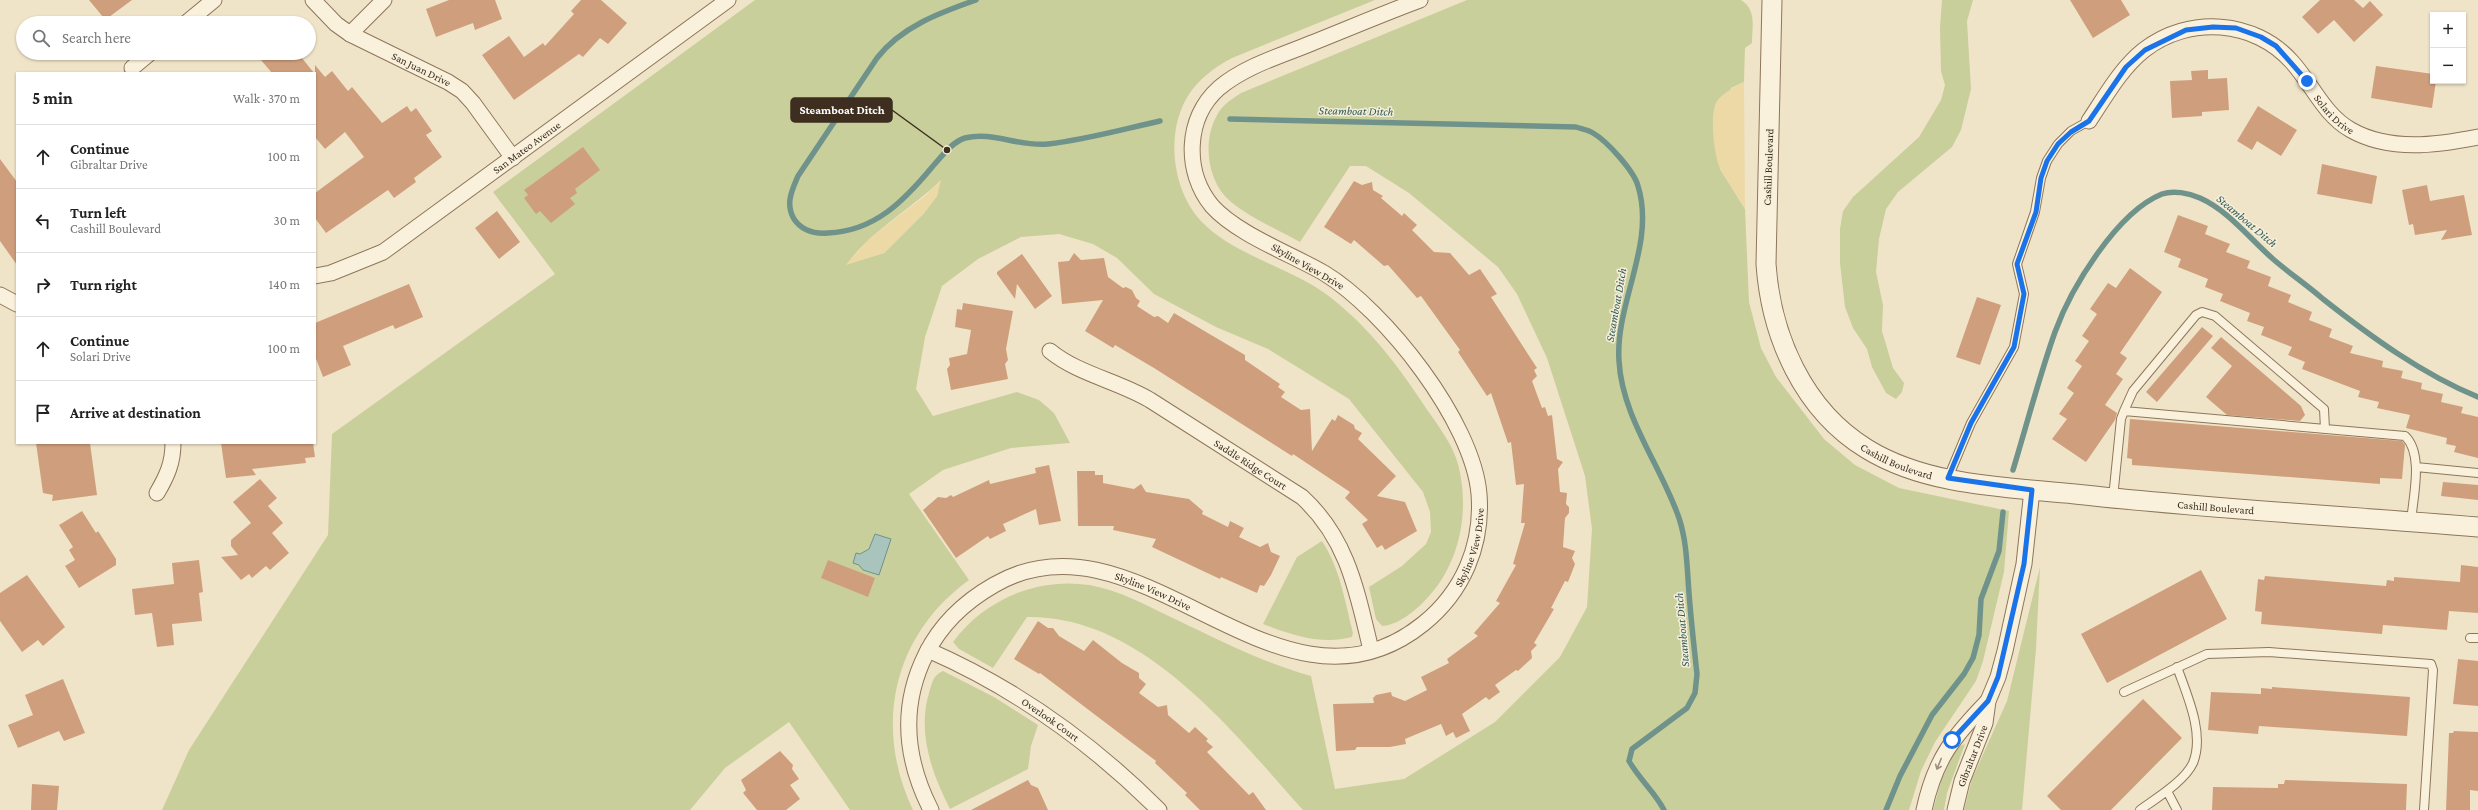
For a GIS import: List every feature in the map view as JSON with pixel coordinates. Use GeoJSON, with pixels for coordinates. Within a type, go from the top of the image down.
{"type":"FeatureCollection","features":[{"type":"Feature","properties":{"kind":"street"},"geometry":{"type":"LineString","coordinates":[[195,16],[214,0]]}},
{"type":"Feature","properties":{"kind":"street","name":"San Juan Drive"},"geometry":{"type":"LineString","coordinates":[[313,0],[336,24],[350,34],[448,82],[462,91],[514,158]]}},
{"type":"Feature","properties":{"kind":"street"},"geometry":{"type":"LineString","coordinates":[[350,34],[384,0]]}},
{"type":"Feature","properties":{"kind":"street","name":"San Mateo Avenue"},"geometry":{"type":"LineString","coordinates":[[316,276],[338,270],[383,252],[514,158],[728,0]]}},
{"type":"Feature","properties":{"kind":"street","name":"Skyline View Drive"},"geometry":{"type":"LineString","coordinates":[[931,810],[912,760],[908,726],[914,685],[928,650],[952,617],[983,591],[1001,580],[1022,573],[1063,566],[1102,571],[1132,581],[1251,637],[1292,651],[1329,656],[1372,650],[1407,635],[1424,624],[1440,608],[1465,573],[1479,532],[1480,511],[1476,471],[1469,450],[1452,417],[1413,359],[1367,306],[1340,283],[1234,224],[1212,206],[1202,191],[1195,176],[1192,143],[1201,110],[1219,89],[1232,79],[1269,60],[1420,0]]}},
{"type":"Feature","properties":{"kind":"street","name":"Cashill Boulevard"},"geometry":{"type":"LineString","coordinates":[[1772,0],[1766,264],[1771,305],[1785,351],[1796,374],[1812,396],[1846,434],[1866,449],[1890,461],[1918,472],[1948,478],[2032,490],[2113,498],[2478,527]]}},
{"type":"Feature","properties":{"kind":"street","name":"Solari Drive"},"geometry":{"type":"LineString","coordinates":[[2089,121],[2126,67],[2145,50],[2186,30],[2220,27],[2236,28],[2261,37],[2276,46],[2292,62],[2336,119],[2351,130],[2370,138],[2392,144],[2420,145],[2448,143],[2478,137]]}},
{"type":"Feature","properties":{"kind":"street"},"geometry":{"type":"LineString","coordinates":[[132,68],[142,60]]}},
{"type":"Feature","properties":{"kind":"street"},"geometry":{"type":"LineString","coordinates":[[0,295],[16,303]]}},
{"type":"Feature","properties":{"kind":"street","name":"Saddle Ridge Court"},"geometry":{"type":"LineString","coordinates":[[1050,351],[1060,360],[1130,388],[1302,497],[1318,512],[1330,528],[1347,562],[1372,650]]}},
{"type":"Feature","properties":{"kind":"street"},"geometry":{"type":"LineString","coordinates":[[157,493],[168,474],[173,458],[173,444]]}},
{"type":"Feature","properties":{"kind":"street","name":"Gibraltar Drive"},"geometry":{"type":"LineString","coordinates":[[1955,810],[1962,781],[1985,724],[1988,701],[1998,677],[2018,596],[2024,564],[2032,490]]}},
{"type":"Feature","properties":{"kind":"street","name":"Overlook Court"},"geometry":{"type":"LineString","coordinates":[[928,650],[982,676],[1040,712],[1113,766],[1159,810]]}},
{"type":"Feature","properties":{"kind":"street","name":"Gibraltar Drive"},"geometry":{"type":"LineString","coordinates":[[1924,810],[1942,756],[1957,734],[1988,701]]}},
{"type":"Feature","properties":{"kind":"lane"},"geometry":{"type":"LineString","coordinates":[[1948,478],[1971,423],[2014,347],[2024,294],[2017,264],[2036,212],[2041,178],[2047,161],[2058,144],[2071,132],[2089,121]]}},
{"type":"Feature","properties":{"kind":"lane"},"geometry":{"type":"LineString","coordinates":[[2113,498],[2121,419],[2133,391],[2196,314],[2202,312],[2215,316],[2324,410],[2325,429]]}},
{"type":"Feature","properties":{"kind":"lane"},"geometry":{"type":"LineString","coordinates":[[2124,411],[2405,436],[2414,445],[2417,456],[2411,522]]}},
{"type":"Feature","properties":{"kind":"lane"},"geometry":{"type":"LineString","coordinates":[[2416,467],[2478,473]]}},
{"type":"Feature","properties":{"kind":"lane"},"geometry":{"type":"LineString","coordinates":[[2124,692],[2207,654],[2269,652],[2431,664],[2433,670],[2424,810]]}},
{"type":"Feature","properties":{"kind":"lane"},"geometry":{"type":"LineString","coordinates":[[2140,810],[2167,791],[2192,764],[2196,752],[2192,712],[2177,667]]}},
{"type":"Feature","properties":{"kind":"lane"},"geometry":{"type":"LineString","coordinates":[[2167,791],[2177,810]]}},
{"type":"Feature","properties":{"kind":"green space"},"geometry":{"type":"Polygon","coordinates":[[[755,0],[1375,0],[1237,56],[1224,62],[1213,70],[1192,90],[1183,105],[1177,122],[1175,157],[1183,192],[1191,208],[1201,221],[1214,233],[1229,243],[1295,276],[1326,294],[1342,306],[1370,333],[1406,379],[1445,436],[1456,457],[1461,477],[1463,504],[1461,530],[1458,543],[1443,577],[1421,605],[1401,620],[1382,626],[1376,619],[1369,587],[1402,566],[1426,544],[1431,532],[1430,512],[1423,492],[1349,399],[1268,349],[1216,327],[1154,294],[1117,258],[1093,244],[1059,234],[1021,237],[978,259],[942,286],[925,337],[916,389],[933,416],[1017,392],[1039,400],[1054,413],[1070,443],[1011,448],[943,470],[909,494],[969,580],[943,602],[923,627],[907,655],[898,684],[893,715],[894,746],[901,778],[913,810],[850,810],[789,722],[725,768],[690,810],[162,810],[189,750],[328,535],[332,434],[555,274],[493,192],[755,0]],[[940,181],[880,230],[847,264],[884,253],[924,213],[937,196],[940,181]]]}},
{"type":"Feature","properties":{"kind":"green space"},"geometry":{"type":"Polygon","coordinates":[[[1467,0],[1741,0],[1746,4],[1752,14],[1752,43],[1745,48],[1744,82],[1731,88],[1720,169],[1745,209],[1749,302],[1761,348],[1776,377],[1824,439],[1855,465],[1899,488],[2009,511],[2004,572],[1983,661],[1976,681],[1935,742],[1921,771],[1909,810],[1303,810],[1247,747],[1215,714],[1182,684],[1147,657],[1109,635],[1069,622],[1027,617],[993,668],[959,649],[953,642],[980,614],[996,603],[1031,588],[1069,583],[1101,587],[1123,595],[1243,651],[1276,665],[1311,676],[1335,789],[1404,779],[1495,722],[1560,657],[1587,607],[1592,529],[1585,476],[1547,358],[1517,294],[1498,267],[1409,193],[1366,166],[1350,166],[1300,242],[1256,219],[1231,202],[1223,194],[1217,184],[1209,161],[1209,137],[1217,115],[1224,105],[1241,93],[1467,0]]]}},
{"type":"Feature","properties":{"kind":"green space"},"geometry":{"type":"Polygon","coordinates":[[[1942,0],[1973,0],[1967,21],[1971,89],[1961,130],[1952,147],[1898,192],[1886,209],[1879,239],[1876,272],[1883,305],[1882,331],[1893,368],[1904,383],[1902,392],[1896,399],[1886,393],[1872,367],[1867,349],[1853,328],[1845,307],[1840,263],[1840,229],[1843,211],[1853,197],[1919,137],[1941,100],[1945,85],[1941,71],[1940,28],[1942,0]]]}},
{"type":"Feature","properties":{"kind":"green space"},"geometry":{"type":"Polygon","coordinates":[[[1322,541],[1338,574],[1353,633],[1352,637],[1329,640],[1307,638],[1263,624],[1297,557],[1322,541]]]}},
{"type":"Feature","properties":{"kind":"green space"},"geometry":{"type":"Polygon","coordinates":[[[2040,567],[2036,649],[2022,810],[1964,810],[1972,779],[2007,701],[2040,567]]]}},
{"type":"Feature","properties":{"kind":"green space"},"geometry":{"type":"Polygon","coordinates":[[[943,671],[994,697],[1038,725],[1031,746],[1028,769],[950,809],[937,782],[932,767],[928,753],[925,723],[926,708],[932,683],[935,677],[943,671]]]}},
{"type":"Feature","properties":{"kind":"green space"},"geometry":{"type":"Polygon","coordinates":[[[1965,744],[1947,793],[1944,810],[1933,810],[1942,778],[1957,747],[1965,744]]]}},
{"type":"Feature","properties":{"kind":"sand"},"geometry":{"type":"Polygon","coordinates":[[[1744,82],[1745,209],[1718,164],[1713,136],[1713,115],[1717,101],[1726,92],[1744,82]]]}},
{"type":"Feature","properties":{"kind":"sand"},"geometry":{"type":"Polygon","coordinates":[[[941,180],[937,196],[924,213],[884,253],[846,265],[870,238],[925,196],[941,180]]]}},
{"type":"Feature","properties":{"kind":"water"},"geometry":{"type":"Polygon","coordinates":[[[875,534],[891,539],[879,575],[863,570],[859,565],[853,563],[856,553],[860,554],[869,549],[875,534]]]}},
{"type":"Feature","properties":{"kind":"building"},"geometry":{"type":"Polygon","coordinates":[[[89,0],[132,0],[110,16],[102,16],[89,0]]]}},
{"type":"Feature","properties":{"kind":"building"},"geometry":{"type":"Polygon","coordinates":[[[449,0],[495,0],[502,19],[475,30],[473,23],[436,37],[426,9],[449,0]]]}},
{"type":"Feature","properties":{"kind":"building"},"geometry":{"type":"Polygon","coordinates":[[[581,0],[601,0],[627,23],[608,44],[600,38],[583,57],[579,54],[514,100],[482,55],[509,36],[524,57],[543,43],[545,46],[574,14],[571,11],[581,0]]]}},
{"type":"Feature","properties":{"kind":"building"},"geometry":{"type":"Polygon","coordinates":[[[2070,0],[2121,0],[2130,15],[2093,38],[2070,0]]]}},
{"type":"Feature","properties":{"kind":"building"},"geometry":{"type":"Polygon","coordinates":[[[2320,0],[2354,0],[2363,8],[2370,1],[2383,15],[2354,42],[2334,20],[2318,34],[2302,17],[2320,0]]]}},
{"type":"Feature","properties":{"kind":"building"},"geometry":{"type":"Polygon","coordinates":[[[261,60],[304,60],[313,72],[271,72],[261,60]]]}},
{"type":"Feature","properties":{"kind":"building"},"geometry":{"type":"Polygon","coordinates":[[[315,65],[325,77],[332,71],[348,91],[352,87],[382,123],[407,106],[411,112],[416,108],[432,131],[426,135],[442,157],[414,178],[416,182],[394,198],[388,190],[326,233],[316,219],[316,192],[364,157],[345,132],[325,149],[316,138],[315,65]]]}},
{"type":"Feature","properties":{"kind":"building"},"geometry":{"type":"Polygon","coordinates":[[[2376,66],[2430,74],[2430,84],[2436,84],[2432,108],[2371,98],[2376,66]]]}},
{"type":"Feature","properties":{"kind":"building"},"geometry":{"type":"Polygon","coordinates":[[[2208,70],[2208,79],[2227,78],[2229,110],[2202,112],[2202,116],[2172,118],[2170,81],[2192,80],[2191,71],[2208,70]]]}},
{"type":"Feature","properties":{"kind":"building"},"geometry":{"type":"Polygon","coordinates":[[[2258,106],[2297,130],[2281,156],[2257,141],[2252,150],[2237,141],[2258,106]]]}},
{"type":"Feature","properties":{"kind":"building"},"geometry":{"type":"Polygon","coordinates":[[[583,147],[600,170],[575,189],[577,193],[570,198],[575,204],[551,223],[540,211],[536,214],[524,198],[528,195],[524,190],[583,147]]]}},
{"type":"Feature","properties":{"kind":"building"},"geometry":{"type":"Polygon","coordinates":[[[0,159],[16,181],[16,264],[0,241],[0,159]]]}},
{"type":"Feature","properties":{"kind":"building"},"geometry":{"type":"Polygon","coordinates":[[[2322,164],[2377,176],[2372,204],[2317,194],[2322,164]]]}},
{"type":"Feature","properties":{"kind":"building"},"geometry":{"type":"Polygon","coordinates":[[[1354,181],[1362,185],[1372,182],[1373,190],[1383,196],[1381,198],[1402,216],[1404,213],[1417,225],[1412,230],[1434,252],[1450,253],[1469,275],[1480,269],[1497,294],[1491,297],[1537,368],[1534,370],[1537,376],[1532,381],[1542,408],[1545,407],[1548,416],[1552,415],[1557,459],[1563,462],[1558,469],[1560,492],[1567,493],[1566,504],[1569,507],[1569,513],[1565,518],[1563,547],[1575,551],[1572,558],[1575,564],[1568,582],[1565,581],[1551,608],[1554,609],[1534,643],[1537,645],[1531,651],[1532,658],[1518,671],[1516,670],[1495,685],[1500,692],[1489,700],[1486,697],[1462,714],[1470,731],[1456,738],[1453,732],[1446,736],[1441,724],[1405,739],[1406,744],[1390,747],[1357,747],[1355,750],[1336,751],[1333,704],[1374,703],[1373,698],[1376,695],[1391,692],[1392,696],[1405,701],[1427,690],[1421,677],[1449,663],[1447,659],[1478,636],[1474,633],[1500,603],[1496,601],[1516,565],[1513,564],[1525,523],[1521,523],[1524,484],[1516,485],[1511,442],[1508,443],[1491,393],[1487,396],[1458,352],[1460,350],[1421,296],[1417,298],[1388,265],[1384,266],[1354,240],[1351,244],[1324,227],[1354,181]]]}},
{"type":"Feature","properties":{"kind":"building"},"geometry":{"type":"Polygon","coordinates":[[[2427,185],[2430,201],[2464,195],[2472,235],[2441,240],[2447,230],[2415,235],[2413,224],[2409,225],[2402,190],[2427,185]]]}},
{"type":"Feature","properties":{"kind":"building"},"geometry":{"type":"Polygon","coordinates":[[[497,211],[520,242],[499,259],[475,228],[497,211]]]}},
{"type":"Feature","properties":{"kind":"building"},"geometry":{"type":"Polygon","coordinates":[[[2178,215],[2208,226],[2205,234],[2230,244],[2226,252],[2250,261],[2247,268],[2271,277],[2268,286],[2291,295],[2288,302],[2312,312],[2309,320],[2332,329],[2329,337],[2353,346],[2350,353],[2383,361],[2382,367],[2403,371],[2401,378],[2422,383],[2421,389],[2443,394],[2441,402],[2463,407],[2461,413],[2478,417],[2478,458],[2454,452],[2456,446],[2446,444],[2447,438],[2406,428],[2410,415],[2377,408],[2379,402],[2358,397],[2360,391],[2302,369],[2305,362],[2288,355],[2292,347],[2261,335],[2264,327],[2247,321],[2250,313],[2220,301],[2223,294],[2205,287],[2208,279],[2178,267],[2181,259],[2164,252],[2178,215]]]}},
{"type":"Feature","properties":{"kind":"building"},"geometry":{"type":"Polygon","coordinates":[[[1074,253],[1081,260],[1104,258],[1108,277],[1123,288],[1126,287],[1132,290],[1136,298],[1140,301],[1137,306],[1154,317],[1158,316],[1168,323],[1174,313],[1245,355],[1245,360],[1280,384],[1278,387],[1285,392],[1281,397],[1301,410],[1310,409],[1312,451],[1332,419],[1335,421],[1338,415],[1354,425],[1355,429],[1362,433],[1358,439],[1396,476],[1377,496],[1405,502],[1417,531],[1385,550],[1382,545],[1377,548],[1362,524],[1368,520],[1345,498],[1350,492],[1293,454],[1292,456],[1154,368],[1115,345],[1113,348],[1085,331],[1103,300],[1062,304],[1058,262],[1069,261],[1074,253]]]}},
{"type":"Feature","properties":{"kind":"building"},"geometry":{"type":"Polygon","coordinates":[[[1022,254],[1052,296],[1035,309],[1017,284],[1015,299],[997,274],[997,272],[1022,254]]]}},
{"type":"Feature","properties":{"kind":"building"},"geometry":{"type":"Polygon","coordinates":[[[2130,268],[2162,292],[2120,353],[2127,358],[2116,374],[2123,379],[2105,405],[2117,413],[2115,420],[2086,462],[2052,439],[2067,419],[2059,414],[2074,393],[2067,388],[2082,366],[2075,361],[2089,341],[2082,336],[2097,314],[2090,309],[2108,283],[2116,288],[2130,268]]]}},
{"type":"Feature","properties":{"kind":"building"},"geometry":{"type":"Polygon","coordinates":[[[409,284],[423,317],[395,329],[393,325],[343,346],[351,365],[323,377],[316,359],[316,323],[409,284]]]}},
{"type":"Feature","properties":{"kind":"building"},"geometry":{"type":"Polygon","coordinates":[[[1977,297],[2001,305],[1980,365],[1956,357],[1977,297]]]}},
{"type":"Feature","properties":{"kind":"building"},"geometry":{"type":"Polygon","coordinates":[[[963,303],[1013,311],[1006,349],[1008,360],[1005,364],[1008,379],[951,390],[947,369],[950,365],[949,358],[967,354],[971,330],[955,327],[957,309],[962,310],[963,303]]]}},
{"type":"Feature","properties":{"kind":"building"},"geometry":{"type":"Polygon","coordinates":[[[2202,327],[2213,336],[2157,402],[2146,392],[2202,327]]]}},
{"type":"Feature","properties":{"kind":"building"},"geometry":{"type":"Polygon","coordinates":[[[2221,337],[2301,406],[2305,415],[2300,421],[2227,415],[2206,397],[2232,366],[2211,348],[2221,337]]]}},
{"type":"Feature","properties":{"kind":"building"},"geometry":{"type":"Polygon","coordinates":[[[2130,419],[2402,441],[2405,445],[2402,479],[2380,478],[2380,484],[2132,465],[2132,459],[2127,458],[2130,419]]]}},
{"type":"Feature","properties":{"kind":"building"},"geometry":{"type":"Polygon","coordinates":[[[36,444],[90,444],[97,495],[52,501],[53,495],[43,493],[36,444]]]}},
{"type":"Feature","properties":{"kind":"building"},"geometry":{"type":"Polygon","coordinates":[[[221,444],[313,444],[315,457],[305,458],[306,463],[252,469],[256,475],[226,478],[221,444]]]}},
{"type":"Feature","properties":{"kind":"building"},"geometry":{"type":"Polygon","coordinates":[[[1049,465],[1061,521],[1039,525],[1036,509],[1003,524],[1006,531],[990,539],[988,536],[956,558],[923,510],[938,497],[946,498],[951,495],[953,497],[989,480],[990,484],[1036,473],[1035,468],[1049,465]]]}},
{"type":"Feature","properties":{"kind":"building"},"geometry":{"type":"Polygon","coordinates":[[[1077,471],[1095,471],[1095,475],[1103,475],[1103,483],[1134,489],[1141,484],[1146,492],[1189,499],[1203,511],[1202,514],[1228,527],[1230,521],[1244,528],[1239,537],[1260,547],[1268,543],[1271,552],[1280,556],[1271,575],[1264,586],[1260,585],[1257,593],[1221,577],[1220,579],[1152,547],[1156,539],[1113,530],[1114,526],[1078,526],[1077,471]]]}},
{"type":"Feature","properties":{"kind":"building"},"geometry":{"type":"Polygon","coordinates":[[[260,479],[277,498],[268,506],[283,523],[272,533],[289,553],[270,570],[266,566],[252,578],[249,574],[241,580],[221,557],[238,555],[231,546],[231,540],[251,523],[233,502],[260,479]]]}},
{"type":"Feature","properties":{"kind":"building"},"geometry":{"type":"Polygon","coordinates":[[[2443,482],[2478,485],[2478,500],[2441,496],[2443,482]]]}},
{"type":"Feature","properties":{"kind":"building"},"geometry":{"type":"Polygon","coordinates":[[[82,511],[96,533],[98,531],[116,559],[116,565],[79,588],[65,566],[75,560],[69,550],[73,547],[59,525],[82,511]]]}},
{"type":"Feature","properties":{"kind":"building"},"geometry":{"type":"Polygon","coordinates":[[[199,560],[203,592],[199,593],[202,621],[172,624],[174,645],[157,647],[152,613],[135,615],[132,589],[174,584],[172,563],[199,560]]]}},
{"type":"Feature","properties":{"kind":"building"},"geometry":{"type":"Polygon","coordinates":[[[828,560],[875,578],[868,597],[821,578],[828,560]]]}},
{"type":"Feature","properties":{"kind":"building"},"geometry":{"type":"Polygon","coordinates":[[[2461,565],[2478,567],[2478,613],[2449,611],[2447,630],[2383,625],[2382,634],[2261,624],[2262,612],[2255,611],[2258,579],[2264,580],[2265,576],[2386,586],[2387,580],[2394,581],[2394,577],[2460,582],[2461,565]]]}},
{"type":"Feature","properties":{"kind":"building"},"geometry":{"type":"Polygon","coordinates":[[[2201,570],[2227,619],[2107,683],[2081,634],[2201,570]]]}},
{"type":"Feature","properties":{"kind":"building"},"geometry":{"type":"Polygon","coordinates":[[[27,575],[65,627],[43,646],[38,640],[22,652],[0,621],[0,593],[27,575]]]}},
{"type":"Feature","properties":{"kind":"building"},"geometry":{"type":"Polygon","coordinates":[[[1038,621],[1048,628],[1053,628],[1059,636],[1084,651],[1093,640],[1122,663],[1139,673],[1139,678],[1146,684],[1139,693],[1158,707],[1167,705],[1168,715],[1189,733],[1195,727],[1208,739],[1206,741],[1213,747],[1207,752],[1249,795],[1253,792],[1266,810],[1200,810],[1185,795],[1187,793],[1155,763],[1156,761],[1040,673],[1039,674],[1014,659],[1038,621]]]}},
{"type":"Feature","properties":{"kind":"building"},"geometry":{"type":"Polygon","coordinates":[[[2458,659],[2478,661],[2478,706],[2453,704],[2458,659]]]}},
{"type":"Feature","properties":{"kind":"building"},"geometry":{"type":"Polygon","coordinates":[[[63,679],[85,733],[64,741],[59,731],[18,748],[8,725],[33,715],[25,695],[63,679]]]}},
{"type":"Feature","properties":{"kind":"building"},"geometry":{"type":"Polygon","coordinates":[[[2272,687],[2410,697],[2407,736],[2259,726],[2258,734],[2208,730],[2211,692],[2261,694],[2261,688],[2272,689],[2272,687]]]}},
{"type":"Feature","properties":{"kind":"building"},"geometry":{"type":"Polygon","coordinates":[[[2143,699],[2182,738],[2111,810],[2061,810],[2047,796],[2143,699]]]}},
{"type":"Feature","properties":{"kind":"building"},"geometry":{"type":"Polygon","coordinates":[[[2454,731],[2478,732],[2478,791],[2470,790],[2470,810],[2446,810],[2449,733],[2453,733],[2454,731]]]}},
{"type":"Feature","properties":{"kind":"building"},"geometry":{"type":"Polygon","coordinates":[[[780,751],[793,765],[792,769],[799,779],[790,785],[800,799],[786,810],[757,810],[743,793],[746,790],[741,780],[780,751]]]}},
{"type":"Feature","properties":{"kind":"building"},"geometry":{"type":"Polygon","coordinates":[[[1028,780],[1031,785],[1038,788],[1048,810],[971,810],[1028,780]]]}},
{"type":"Feature","properties":{"kind":"building"},"geometry":{"type":"Polygon","coordinates":[[[2285,780],[2407,784],[2406,810],[2212,810],[2213,787],[2278,788],[2278,784],[2284,784],[2285,780]]]}},
{"type":"Feature","properties":{"kind":"building"},"geometry":{"type":"Polygon","coordinates":[[[32,784],[59,786],[57,810],[31,810],[32,784]]]}},
{"type":"Feature","properties":{"kind":"waterway","name":"Steamboat Ditch"},"geometry":{"type":"LineString","coordinates":[[976,0],[948,10],[909,29],[887,47],[877,58],[798,176],[790,197],[791,213],[797,223],[809,231],[828,233],[860,227],[874,220],[899,202],[948,150],[960,140],[965,138],[985,136],[1027,143],[1048,144],[1090,137],[1160,121]]}},
{"type":"Feature","properties":{"kind":"waterway","name":"Steamboat Ditch"},"geometry":{"type":"LineString","coordinates":[[1230,119],[1576,127],[1589,131],[1599,137],[1626,165],[1638,186],[1642,208],[1642,230],[1639,252],[1619,339],[1619,361],[1627,402],[1643,441],[1671,499],[1682,527],[1697,674],[1695,693],[1687,708],[1632,749],[1629,761],[1664,810]]}},
{"type":"Feature","properties":{"kind":"waterway","name":"Steamboat Ditch"},"geometry":{"type":"LineString","coordinates":[[2013,470],[2049,349],[2062,314],[2072,294],[2098,253],[2113,234],[2145,203],[2166,193],[2186,193],[2211,204],[2230,218],[2279,264],[2359,327],[2417,366],[2457,388],[2478,397]]}},
{"type":"Feature","properties":{"kind":"waterway","name":"Steamboat Ditch"},"geometry":{"type":"LineString","coordinates":[[1886,810],[1900,776],[1932,715],[1964,674],[1973,658],[1979,635],[1981,599],[1999,551],[2003,512]]}},
{"type":"Feature","properties":{"kind":"place","name":"Steamboat Ditch"},"geometry":{"type":"Point","coordinates":[947,150]}},
{"type":"Feature","properties":{"kind":"route"},"geometry":{"type":"LineString","coordinates":[[1952,740],[1988,701],[1998,677],[2018,596],[2024,564],[2032,490],[1948,478],[1971,423],[2014,347],[2024,294],[2017,264],[2036,212],[2041,178],[2047,161],[2058,144],[2071,132],[2089,121],[2126,67],[2145,50],[2163,39],[2186,30],[2213,27],[2236,28],[2261,37],[2276,46],[2292,62],[2307,81]]}}]}
